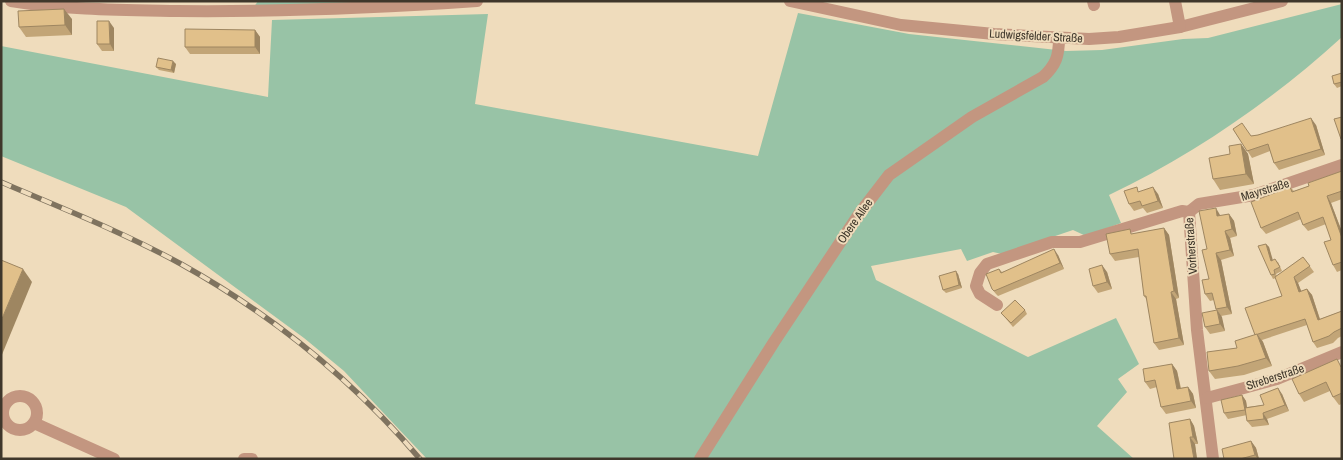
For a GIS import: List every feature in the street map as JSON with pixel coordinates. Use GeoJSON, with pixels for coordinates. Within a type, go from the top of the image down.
{"type":"FeatureCollection","features":[{"type":"Feature","properties":{"kind":"street"},"geometry":{"type":"LineString","coordinates":[[11,1],[97,10],[268,12],[359,10],[477,1]]}},
{"type":"Feature","properties":{"kind":"street","name":"Ludwigsfelder Straße"},"geometry":{"type":"LineString","coordinates":[[790,1],[901,25],[1059,38],[1119,37],[1180,27],[1282,1]]}},
{"type":"Feature","properties":{"kind":"street"},"geometry":{"type":"LineString","coordinates":[[1174,1],[1180,27]]}},
{"type":"Feature","properties":{"kind":"street","name":"Obere Allee"},"geometry":{"type":"LineString","coordinates":[[700,459],[774,342],[859,214],[890,175],[972,117],[1043,77],[1053,68],[1057,60],[1059,38]]}},
{"type":"Feature","properties":{"kind":"street","name":"Mayrstraße"},"geometry":{"type":"LineString","coordinates":[[1189,212],[1199,204],[1254,195],[1342,166]]}},
{"type":"Feature","properties":{"kind":"street","name":"Vorherstraße"},"geometry":{"type":"LineString","coordinates":[[998,305],[980,294],[976,286],[980,273],[987,264],[1052,242],[1080,242],[1182,211],[1189,212],[1197,330],[1214,459]]}},
{"type":"Feature","properties":{"kind":"street","name":"Streberstraße"},"geometry":{"type":"LineString","coordinates":[[1207,398],[1277,379],[1342,352]]}},
{"type":"Feature","properties":{"kind":"street"},"geometry":{"type":"LineString","coordinates":[[24,396],[31,399],[36,406],[37,415],[34,422],[24,430],[12,428],[3,419],[2,406],[8,399],[24,396]]}},
{"type":"Feature","properties":{"kind":"street"},"geometry":{"type":"LineString","coordinates":[[34,422],[114,459]]}},
{"type":"Feature","properties":{"kind":"street"},"geometry":{"type":"LineString","coordinates":[[244,459],[252,459]]}},
{"type":"Feature","properties":{"kind":"green space"},"geometry":{"type":"Polygon","coordinates":[[[258,1],[390,1],[254,7],[258,1]]]}},
{"type":"Feature","properties":{"kind":"green space"},"geometry":{"type":"Polygon","coordinates":[[[1342,4],[1342,37],[1288,83],[1231,125],[1201,144],[1109,195],[1121,223],[1086,236],[1073,230],[1002,254],[993,252],[967,261],[961,249],[871,266],[876,280],[1028,357],[1116,318],[1139,364],[1118,379],[1127,392],[1097,426],[1134,459],[427,459],[344,371],[304,338],[126,207],[1,156],[1,46],[268,97],[272,20],[488,14],[475,104],[758,156],[798,13],[909,34],[1066,51],[1102,50],[1183,39],[1208,38],[1342,4]]]}},
{"type":"Feature","properties":{"kind":"building"},"geometry":{"type":"Polygon","coordinates":[[[64,9],[65,25],[19,27],[18,11],[64,9]]]}},
{"type":"Feature","properties":{"kind":"building"},"geometry":{"type":"Polygon","coordinates":[[[97,21],[109,21],[110,44],[97,44],[97,21]]]}},
{"type":"Feature","properties":{"kind":"building"},"geometry":{"type":"Polygon","coordinates":[[[185,29],[255,30],[255,47],[185,47],[185,29]]]}},
{"type":"Feature","properties":{"kind":"building"},"geometry":{"type":"Polygon","coordinates":[[[158,58],[173,61],[171,70],[156,67],[158,58]]]}},
{"type":"Feature","properties":{"kind":"building"},"geometry":{"type":"Polygon","coordinates":[[[1342,73],[1342,82],[1334,84],[1332,76],[1342,73]]]}},
{"type":"Feature","properties":{"kind":"building"},"geometry":{"type":"Polygon","coordinates":[[[1342,117],[1342,139],[1341,139],[1334,119],[1342,117]]]}},
{"type":"Feature","properties":{"kind":"building"},"geometry":{"type":"Polygon","coordinates":[[[1311,118],[1321,149],[1274,163],[1268,144],[1247,151],[1233,129],[1242,123],[1251,136],[1311,118]]]}},
{"type":"Feature","properties":{"kind":"building"},"geometry":{"type":"Polygon","coordinates":[[[1241,144],[1246,174],[1213,179],[1209,158],[1230,154],[1229,146],[1241,144]]]}},
{"type":"Feature","properties":{"kind":"building"},"geometry":{"type":"Polygon","coordinates":[[[1342,171],[1342,191],[1327,196],[1342,238],[1342,262],[1333,265],[1324,242],[1331,240],[1323,217],[1303,225],[1298,212],[1261,228],[1251,202],[1290,187],[1292,192],[1309,186],[1308,183],[1342,171]]]}},
{"type":"Feature","properties":{"kind":"building"},"geometry":{"type":"Polygon","coordinates":[[[1137,187],[1138,192],[1153,187],[1158,201],[1142,206],[1140,201],[1129,204],[1124,191],[1137,187]]]}},
{"type":"Feature","properties":{"kind":"building"},"geometry":{"type":"Polygon","coordinates":[[[1216,208],[1217,216],[1229,214],[1232,229],[1225,231],[1230,250],[1216,253],[1227,307],[1216,309],[1212,293],[1205,294],[1202,280],[1209,279],[1202,250],[1207,249],[1199,211],[1216,208]]]}},
{"type":"Feature","properties":{"kind":"building"},"geometry":{"type":"Polygon","coordinates":[[[1164,228],[1174,291],[1171,292],[1179,338],[1154,343],[1146,296],[1144,296],[1138,249],[1110,254],[1106,234],[1130,229],[1131,234],[1164,228]]]}},
{"type":"Feature","properties":{"kind":"building"},"geometry":{"type":"Polygon","coordinates":[[[1266,244],[1271,261],[1275,259],[1280,267],[1274,270],[1275,274],[1271,275],[1258,246],[1266,244]]]}},
{"type":"Feature","properties":{"kind":"building"},"geometry":{"type":"Polygon","coordinates":[[[1054,249],[1060,263],[994,291],[992,289],[986,274],[999,269],[1001,273],[1054,249]]]}},
{"type":"Feature","properties":{"kind":"building"},"geometry":{"type":"Polygon","coordinates":[[[1303,257],[1310,266],[1294,277],[1299,292],[1307,289],[1318,320],[1342,311],[1342,328],[1329,336],[1313,342],[1305,319],[1255,335],[1245,308],[1282,296],[1275,277],[1303,257]]]}},
{"type":"Feature","properties":{"kind":"building"},"geometry":{"type":"Polygon","coordinates":[[[1,260],[23,269],[1,321],[1,260]]]}},
{"type":"Feature","properties":{"kind":"building"},"geometry":{"type":"Polygon","coordinates":[[[1102,265],[1107,282],[1093,286],[1089,269],[1102,265]]]}},
{"type":"Feature","properties":{"kind":"building"},"geometry":{"type":"Polygon","coordinates":[[[956,271],[959,285],[943,290],[939,276],[956,271]]]}},
{"type":"Feature","properties":{"kind":"building"},"geometry":{"type":"Polygon","coordinates":[[[1015,300],[1025,310],[1011,323],[1001,313],[1015,300]]]}},
{"type":"Feature","properties":{"kind":"building"},"geometry":{"type":"Polygon","coordinates":[[[1217,310],[1220,324],[1205,327],[1202,313],[1217,310]]]}},
{"type":"Feature","properties":{"kind":"building"},"geometry":{"type":"Polygon","coordinates":[[[1257,334],[1266,358],[1238,366],[1209,371],[1207,352],[1237,348],[1235,341],[1257,334]]]}},
{"type":"Feature","properties":{"kind":"building"},"geometry":{"type":"Polygon","coordinates":[[[1337,359],[1342,366],[1342,393],[1333,397],[1326,382],[1299,394],[1292,379],[1337,359]]]}},
{"type":"Feature","properties":{"kind":"building"},"geometry":{"type":"Polygon","coordinates":[[[1172,364],[1177,389],[1188,387],[1191,401],[1161,407],[1155,380],[1145,382],[1143,369],[1172,364]]]}},
{"type":"Feature","properties":{"kind":"building"},"geometry":{"type":"Polygon","coordinates":[[[1278,388],[1285,405],[1263,413],[1264,419],[1247,421],[1245,408],[1264,405],[1260,395],[1278,388]]]}},
{"type":"Feature","properties":{"kind":"building"},"geometry":{"type":"Polygon","coordinates":[[[1242,395],[1245,410],[1224,413],[1221,400],[1242,395]]]}},
{"type":"Feature","properties":{"kind":"building"},"geometry":{"type":"Polygon","coordinates":[[[1190,419],[1193,437],[1190,437],[1194,459],[1174,459],[1169,423],[1190,419]]]}},
{"type":"Feature","properties":{"kind":"building"},"geometry":{"type":"Polygon","coordinates":[[[1251,441],[1255,455],[1240,459],[1224,459],[1222,449],[1251,441]]]}},
{"type":"Feature","properties":{"kind":"railway"},"geometry":{"type":"LineString","coordinates":[[1,182],[137,241],[181,264],[247,304],[309,350],[338,375],[367,402],[420,459]]}}]}
